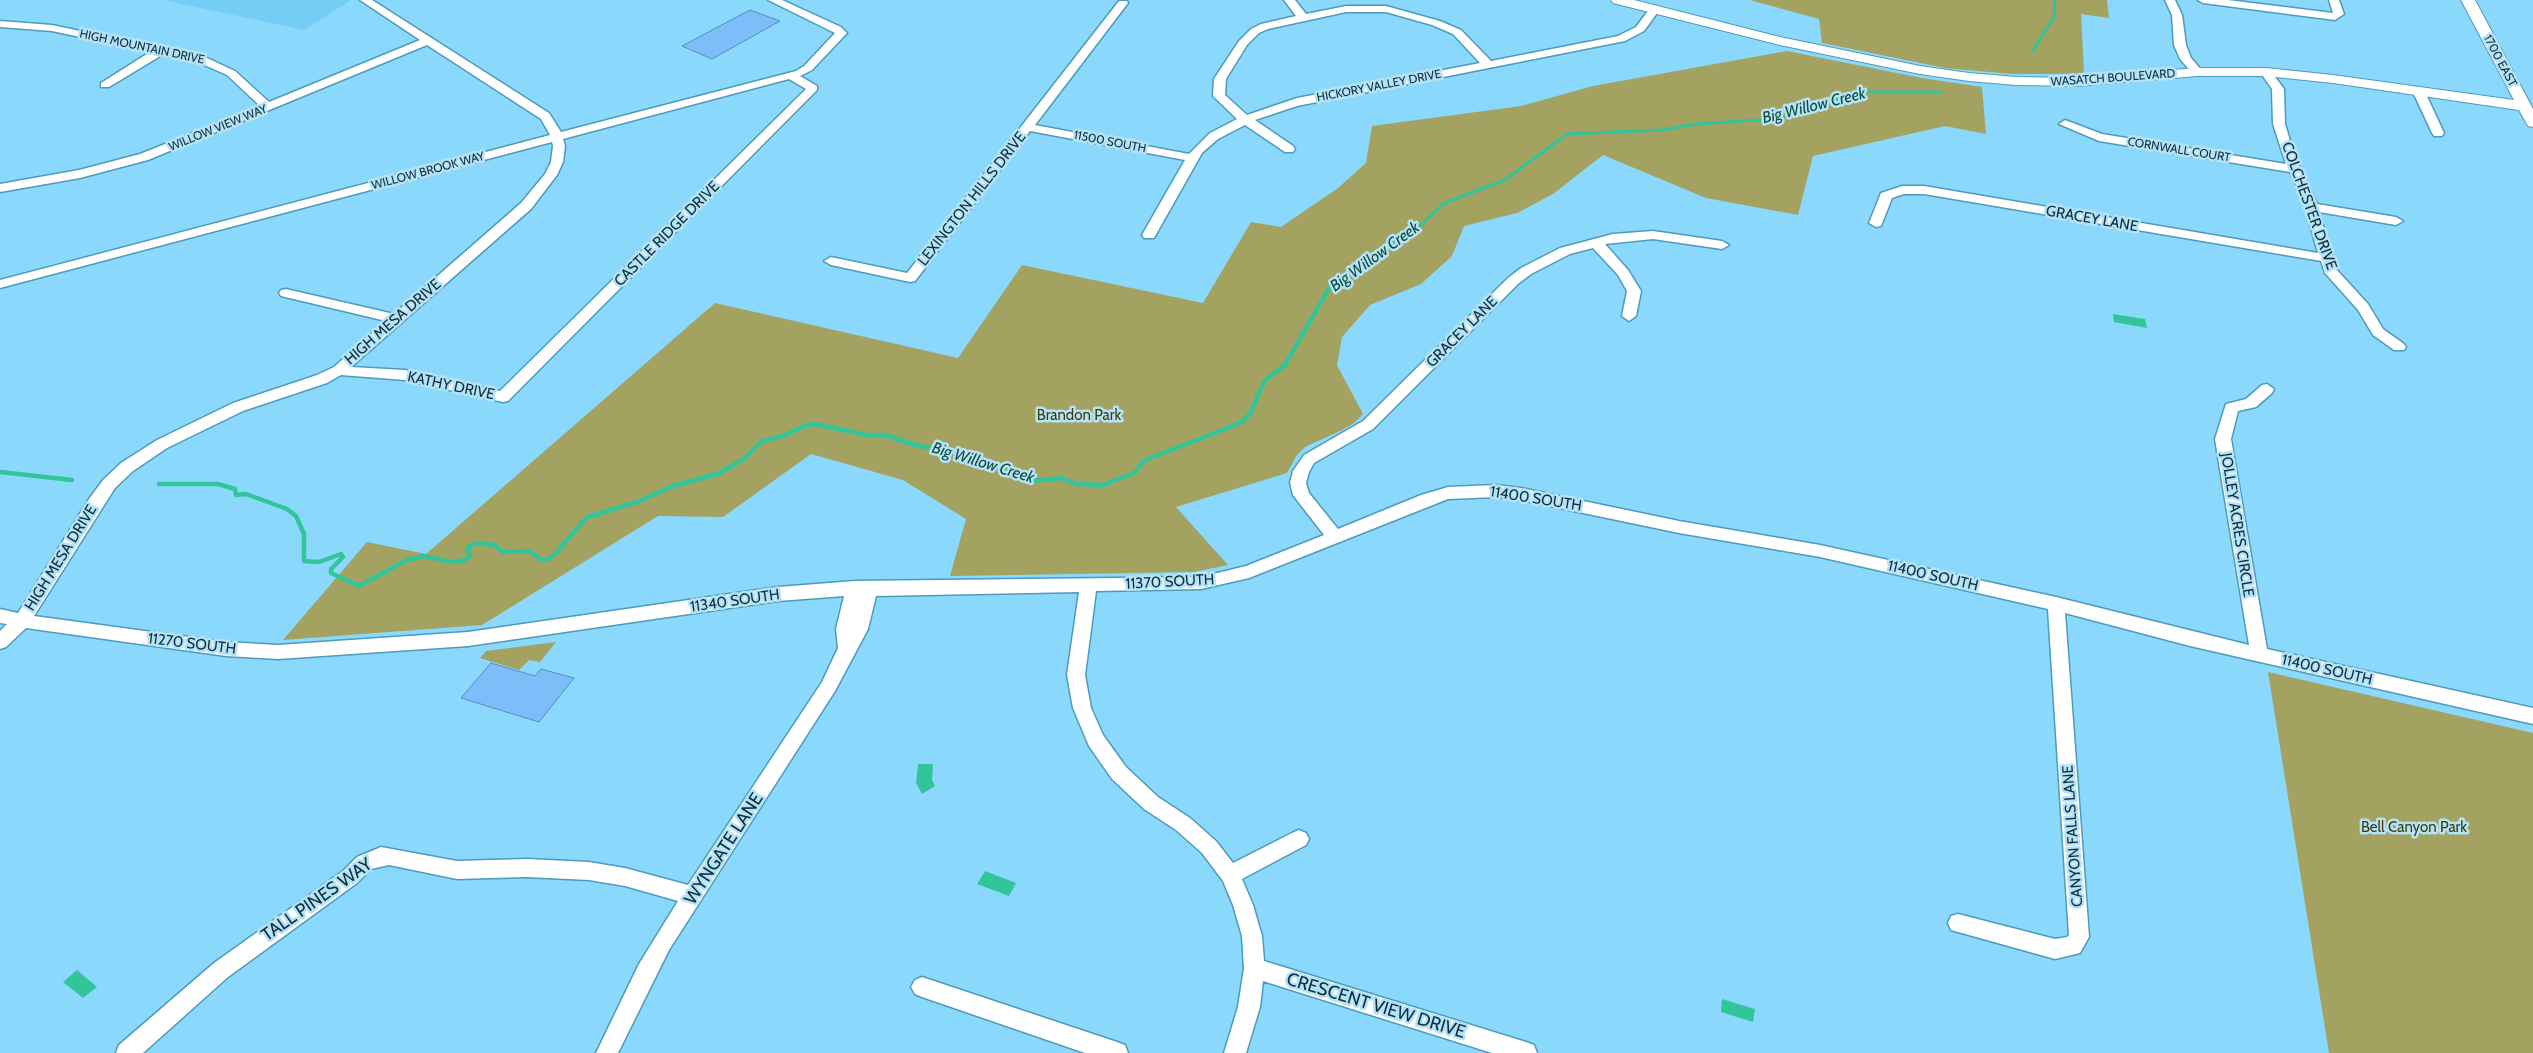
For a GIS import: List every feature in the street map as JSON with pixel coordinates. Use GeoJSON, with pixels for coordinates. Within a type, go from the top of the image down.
{"type":"FeatureCollection","features":[{"type":"Feature","properties":{"kind":"main road","name":"WASATCH BOULEVARD"},"geometry":{"type":"LineString","coordinates":[[1618,0],[1780,41],[1920,70],[1977,78],[2076,82],[2197,72],[2266,72],[2333,79],[2529,107]]}},
{"type":"Feature","properties":{"kind":"main road","name":"1700 EAST"},"geometry":{"type":"LineString","coordinates":[[2468,0],[2529,107],[2533,122]]}},
{"type":"Feature","properties":{"kind":"street"},"geometry":{"type":"LineString","coordinates":[[366,0],[545,116],[557,137]]}},
{"type":"Feature","properties":{"kind":"street","name":"WILLOW BROOK WAY"},"geometry":{"type":"LineString","coordinates":[[0,284],[791,76],[808,68],[841,33],[831,26],[773,0]]}},
{"type":"Feature","properties":{"kind":"street"},"geometry":{"type":"LineString","coordinates":[[1289,0],[1302,17]]}},
{"type":"Feature","properties":{"kind":"street"},"geometry":{"type":"LineString","coordinates":[[2170,0],[2177,16],[2180,45],[2186,60],[2197,72]]}},
{"type":"Feature","properties":{"kind":"street"},"geometry":{"type":"LineString","coordinates":[[2203,0],[2335,17],[2339,14],[2334,0]]}},
{"type":"Feature","properties":{"kind":"street"},"geometry":{"type":"LineString","coordinates":[[1028,126],[1123,3]]}},
{"type":"Feature","properties":{"kind":"street"},"geometry":{"type":"LineString","coordinates":[[1289,149],[1224,104],[1219,96],[1218,87],[1220,78],[1243,43],[1255,31],[1276,22],[1359,8],[1399,12],[1436,23],[1457,32],[1488,65]]}},
{"type":"Feature","properties":{"kind":"street","name":"HICKORY VALLEY DRIVE"},"geometry":{"type":"LineString","coordinates":[[1149,235],[1193,158],[1204,143],[1245,120],[1297,102],[1621,39],[1640,29],[1654,9]]}},
{"type":"Feature","properties":{"kind":"street","name":"HIGH MOUNTAIN DRIVE"},"geometry":{"type":"LineString","coordinates":[[0,24],[52,28],[203,60],[231,73],[268,107]]}},
{"type":"Feature","properties":{"kind":"street"},"geometry":{"type":"LineString","coordinates":[[0,36],[17,24]]}},
{"type":"Feature","properties":{"kind":"street","name":"WILLOW VIEW WAY"},"geometry":{"type":"LineString","coordinates":[[0,188],[80,174],[144,157],[428,41]]}},
{"type":"Feature","properties":{"kind":"street"},"geometry":{"type":"LineString","coordinates":[[105,85],[162,50]]}},
{"type":"Feature","properties":{"kind":"street","name":"COLCHESTER DRIVE"},"geometry":{"type":"LineString","coordinates":[[2266,72],[2278,89],[2279,124],[2294,169],[2311,207],[2330,270],[2364,306],[2378,332],[2399,346]]}},
{"type":"Feature","properties":{"kind":"street","name":"CASTLE RIDGE DRIVE"},"geometry":{"type":"LineString","coordinates":[[503,397],[813,88],[791,76]]}},
{"type":"Feature","properties":{"kind":"street"},"geometry":{"type":"LineString","coordinates":[[2419,92],[2438,133]]}},
{"type":"Feature","properties":{"kind":"street","name":"CORNWALL COURT"},"geometry":{"type":"LineString","coordinates":[[2065,124],[2099,137],[2294,169]]}},
{"type":"Feature","properties":{"kind":"street","name":"11500 SOUTH"},"geometry":{"type":"LineString","coordinates":[[1028,126],[1193,158]]}},
{"type":"Feature","properties":{"kind":"street","name":"LEXINGTON HILLS DRIVE"},"geometry":{"type":"LineString","coordinates":[[831,261],[910,278],[1028,126]]}},
{"type":"Feature","properties":{"kind":"street","name":"HIGH MESA DRIVE"},"geometry":{"type":"LineString","coordinates":[[0,642],[22,621],[95,503],[109,484],[127,467],[162,444],[238,407],[322,378],[339,370],[526,206],[541,190],[557,162],[559,146],[557,137]]}},
{"type":"Feature","properties":{"kind":"street","name":"GRACEY LANE"},"geometry":{"type":"LineString","coordinates":[[1876,222],[1886,196],[1902,190],[1924,190],[2326,258]]}},
{"type":"Feature","properties":{"kind":"street"},"geometry":{"type":"LineString","coordinates":[[2311,207],[2396,220]]}},
{"type":"Feature","properties":{"kind":"street","name":"GRACEY LANE"},"geometry":{"type":"LineString","coordinates":[[1334,536],[1301,495],[1298,483],[1301,471],[1309,460],[1321,451],[1368,425],[1512,281],[1526,271],[1565,251],[1613,238],[1653,235],[1722,245]]}},
{"type":"Feature","properties":{"kind":"street"},"geometry":{"type":"LineString","coordinates":[[1595,242],[1623,273],[1634,291],[1634,304],[1629,316]]}},
{"type":"Feature","properties":{"kind":"street"},"geometry":{"type":"LineString","coordinates":[[286,292],[397,319]]}},
{"type":"Feature","properties":{"kind":"street","name":"KATHY DRIVE"},"geometry":{"type":"LineString","coordinates":[[339,370],[429,379],[503,397]]}},
{"type":"Feature","properties":{"kind":"street","name":"JOLLEY ACRES CIRCLE"},"geometry":{"type":"LineString","coordinates":[[2259,654],[2223,440],[2231,408],[2251,403],[2267,389]]}},
{"type":"Feature","properties":{"kind":"street","name":"11400 SOUTH"},"geometry":{"type":"LineString","coordinates":[[1334,536],[1448,493],[1496,491],[1521,494],[1679,527],[1820,551],[2056,604],[2259,654],[2533,716]]}},
{"type":"Feature","properties":{"kind":"street","name":"11370 SOUTH"},"geometry":{"type":"LineString","coordinates":[[1088,586],[1175,584],[1226,578],[1249,572],[1334,536]]}},
{"type":"Feature","properties":{"kind":"street"},"geometry":{"type":"LineString","coordinates":[[1088,586],[1076,675],[1082,708],[1096,740],[1119,773],[1151,803],[1183,824],[1209,848],[1230,875],[1244,904],[1252,936],[1254,968],[1249,1006],[1235,1053]]}},
{"type":"Feature","properties":{"kind":"street","name":"11340 SOUTH"},"geometry":{"type":"LineString","coordinates":[[385,645],[510,634],[778,594],[862,588],[1088,586]]}},
{"type":"Feature","properties":{"kind":"street","name":"WYNGATE LANE"},"geometry":{"type":"LineString","coordinates":[[607,1053],[646,971],[692,896],[829,686],[847,648],[859,629],[862,588]]}},
{"type":"Feature","properties":{"kind":"street","name":"CANYON FALLS LANE"},"geometry":{"type":"LineString","coordinates":[[1958,923],[2055,949],[2073,946],[2079,938],[2056,604]]}},
{"type":"Feature","properties":{"kind":"street","name":"11270 SOUTH"},"geometry":{"type":"LineString","coordinates":[[0,616],[22,621],[251,651],[297,651],[385,645]]}},
{"type":"Feature","properties":{"kind":"street"},"geometry":{"type":"LineString","coordinates":[[1230,875],[1299,839]]}},
{"type":"Feature","properties":{"kind":"street","name":"TALL PINES WAY"},"geometry":{"type":"LineString","coordinates":[[127,1053],[221,970],[350,877],[364,864],[381,856],[457,870],[527,868],[589,871],[625,877],[692,896]]}},
{"type":"Feature","properties":{"kind":"street","name":"CRESCENT VIEW DRIVE"},"geometry":{"type":"LineString","coordinates":[[1254,968],[1526,1053]]}},
{"type":"Feature","properties":{"kind":"street"},"geometry":{"type":"LineString","coordinates":[[922,987],[1117,1053]]}},
{"type":"Feature","properties":{"kind":"shaded area"},"geometry":{"type":"Polygon","coordinates":[[[163,0],[351,0],[304,30],[163,0]]]}},
{"type":"Feature","properties":{"kind":"shaded area"},"geometry":{"type":"Polygon","coordinates":[[[2113,314],[2145,319],[2147,328],[2114,322],[2113,314]]]}},
{"type":"Feature","properties":{"kind":"shaded area"},"geometry":{"type":"Polygon","coordinates":[[[918,764],[933,764],[932,780],[935,786],[922,794],[916,783],[918,764]]]}},
{"type":"Feature","properties":{"kind":"shaded area"},"geometry":{"type":"Polygon","coordinates":[[[985,871],[1016,883],[1009,896],[977,884],[985,871]]]}},
{"type":"Feature","properties":{"kind":"shaded area"},"geometry":{"type":"Polygon","coordinates":[[[77,970],[97,987],[83,998],[63,982],[77,970]]]}},
{"type":"Feature","properties":{"kind":"shaded area"},"geometry":{"type":"Polygon","coordinates":[[[1722,999],[1755,1009],[1753,1022],[1721,1012],[1722,999]]]}},
{"type":"Feature","properties":{"kind":"green space"},"geometry":{"type":"Polygon","coordinates":[[[1750,0],[2107,0],[2109,18],[2081,14],[2084,74],[2011,74],[1945,68],[1822,43],[1819,19],[1750,0]]]}},
{"type":"Feature","properties":{"kind":"green space","name":"Brandon Park"},"geometry":{"type":"Polygon","coordinates":[[[1787,51],[1922,78],[1982,87],[1986,134],[1945,126],[1813,156],[1798,215],[1706,198],[1603,155],[1553,194],[1517,213],[1464,226],[1452,256],[1421,284],[1370,305],[1342,337],[1337,365],[1363,414],[1354,423],[1305,447],[1297,455],[1287,473],[1176,507],[1228,565],[1194,572],[950,576],[966,519],[903,480],[811,454],[723,517],[658,516],[482,625],[283,640],[367,542],[426,554],[715,303],[958,358],[1022,265],[1203,303],[1251,222],[1281,227],[1338,188],[1366,163],[1372,126],[1521,106],[1593,86],[1787,51]]]}},
{"type":"Feature","properties":{"kind":"green space"},"geometry":{"type":"Polygon","coordinates":[[[556,642],[540,662],[529,660],[519,670],[480,658],[486,651],[556,642]]]}},
{"type":"Feature","properties":{"kind":"green space","name":"Bell Canyon Park"},"geometry":{"type":"Polygon","coordinates":[[[2268,672],[2533,733],[2533,1053],[2329,1053],[2268,672]]]}},
{"type":"Feature","properties":{"kind":"building"},"geometry":{"type":"Polygon","coordinates":[[[750,10],[780,21],[712,59],[682,46],[750,10]]]}},
{"type":"Feature","properties":{"kind":"building"},"geometry":{"type":"Polygon","coordinates":[[[491,663],[535,676],[541,669],[574,678],[539,722],[461,698],[491,663]]]}},
{"type":"Feature","properties":{"kind":"waterway","name":"Big Willow Creek"},"geometry":{"type":"LineString","coordinates":[[2032,52],[2054,17],[2055,0]]}},
{"type":"Feature","properties":{"kind":"waterway","name":"Big Willow Creek"},"geometry":{"type":"LineString","coordinates":[[1350,273],[1422,224],[1444,203],[1505,180],[1567,134],[1661,130],[1696,124],[1771,119],[1861,92],[1941,92]]}},
{"type":"Feature","properties":{"kind":"waterway","name":"Big Willow Creek"},"geometry":{"type":"LineString","coordinates":[[159,484],[218,484],[235,489],[236,495],[246,494],[287,509],[296,516],[304,534],[304,561],[319,562],[341,554],[343,557],[331,569],[331,573],[359,586],[407,560],[424,556],[451,562],[465,560],[470,556],[467,548],[477,543],[495,545],[502,552],[530,551],[540,559],[547,560],[556,553],[587,517],[637,502],[673,486],[717,474],[744,459],[762,441],[783,436],[806,425],[815,424],[867,435],[886,435],[912,444],[969,457],[1032,481],[1061,478],[1076,484],[1103,485],[1134,473],[1145,460],[1240,423],[1250,414],[1265,380],[1285,365],[1329,288],[1352,272]]}},
{"type":"Feature","properties":{"kind":"waterway","name":"Big Willow Creek"},"geometry":{"type":"LineString","coordinates":[[0,472],[72,480]]}}]}
